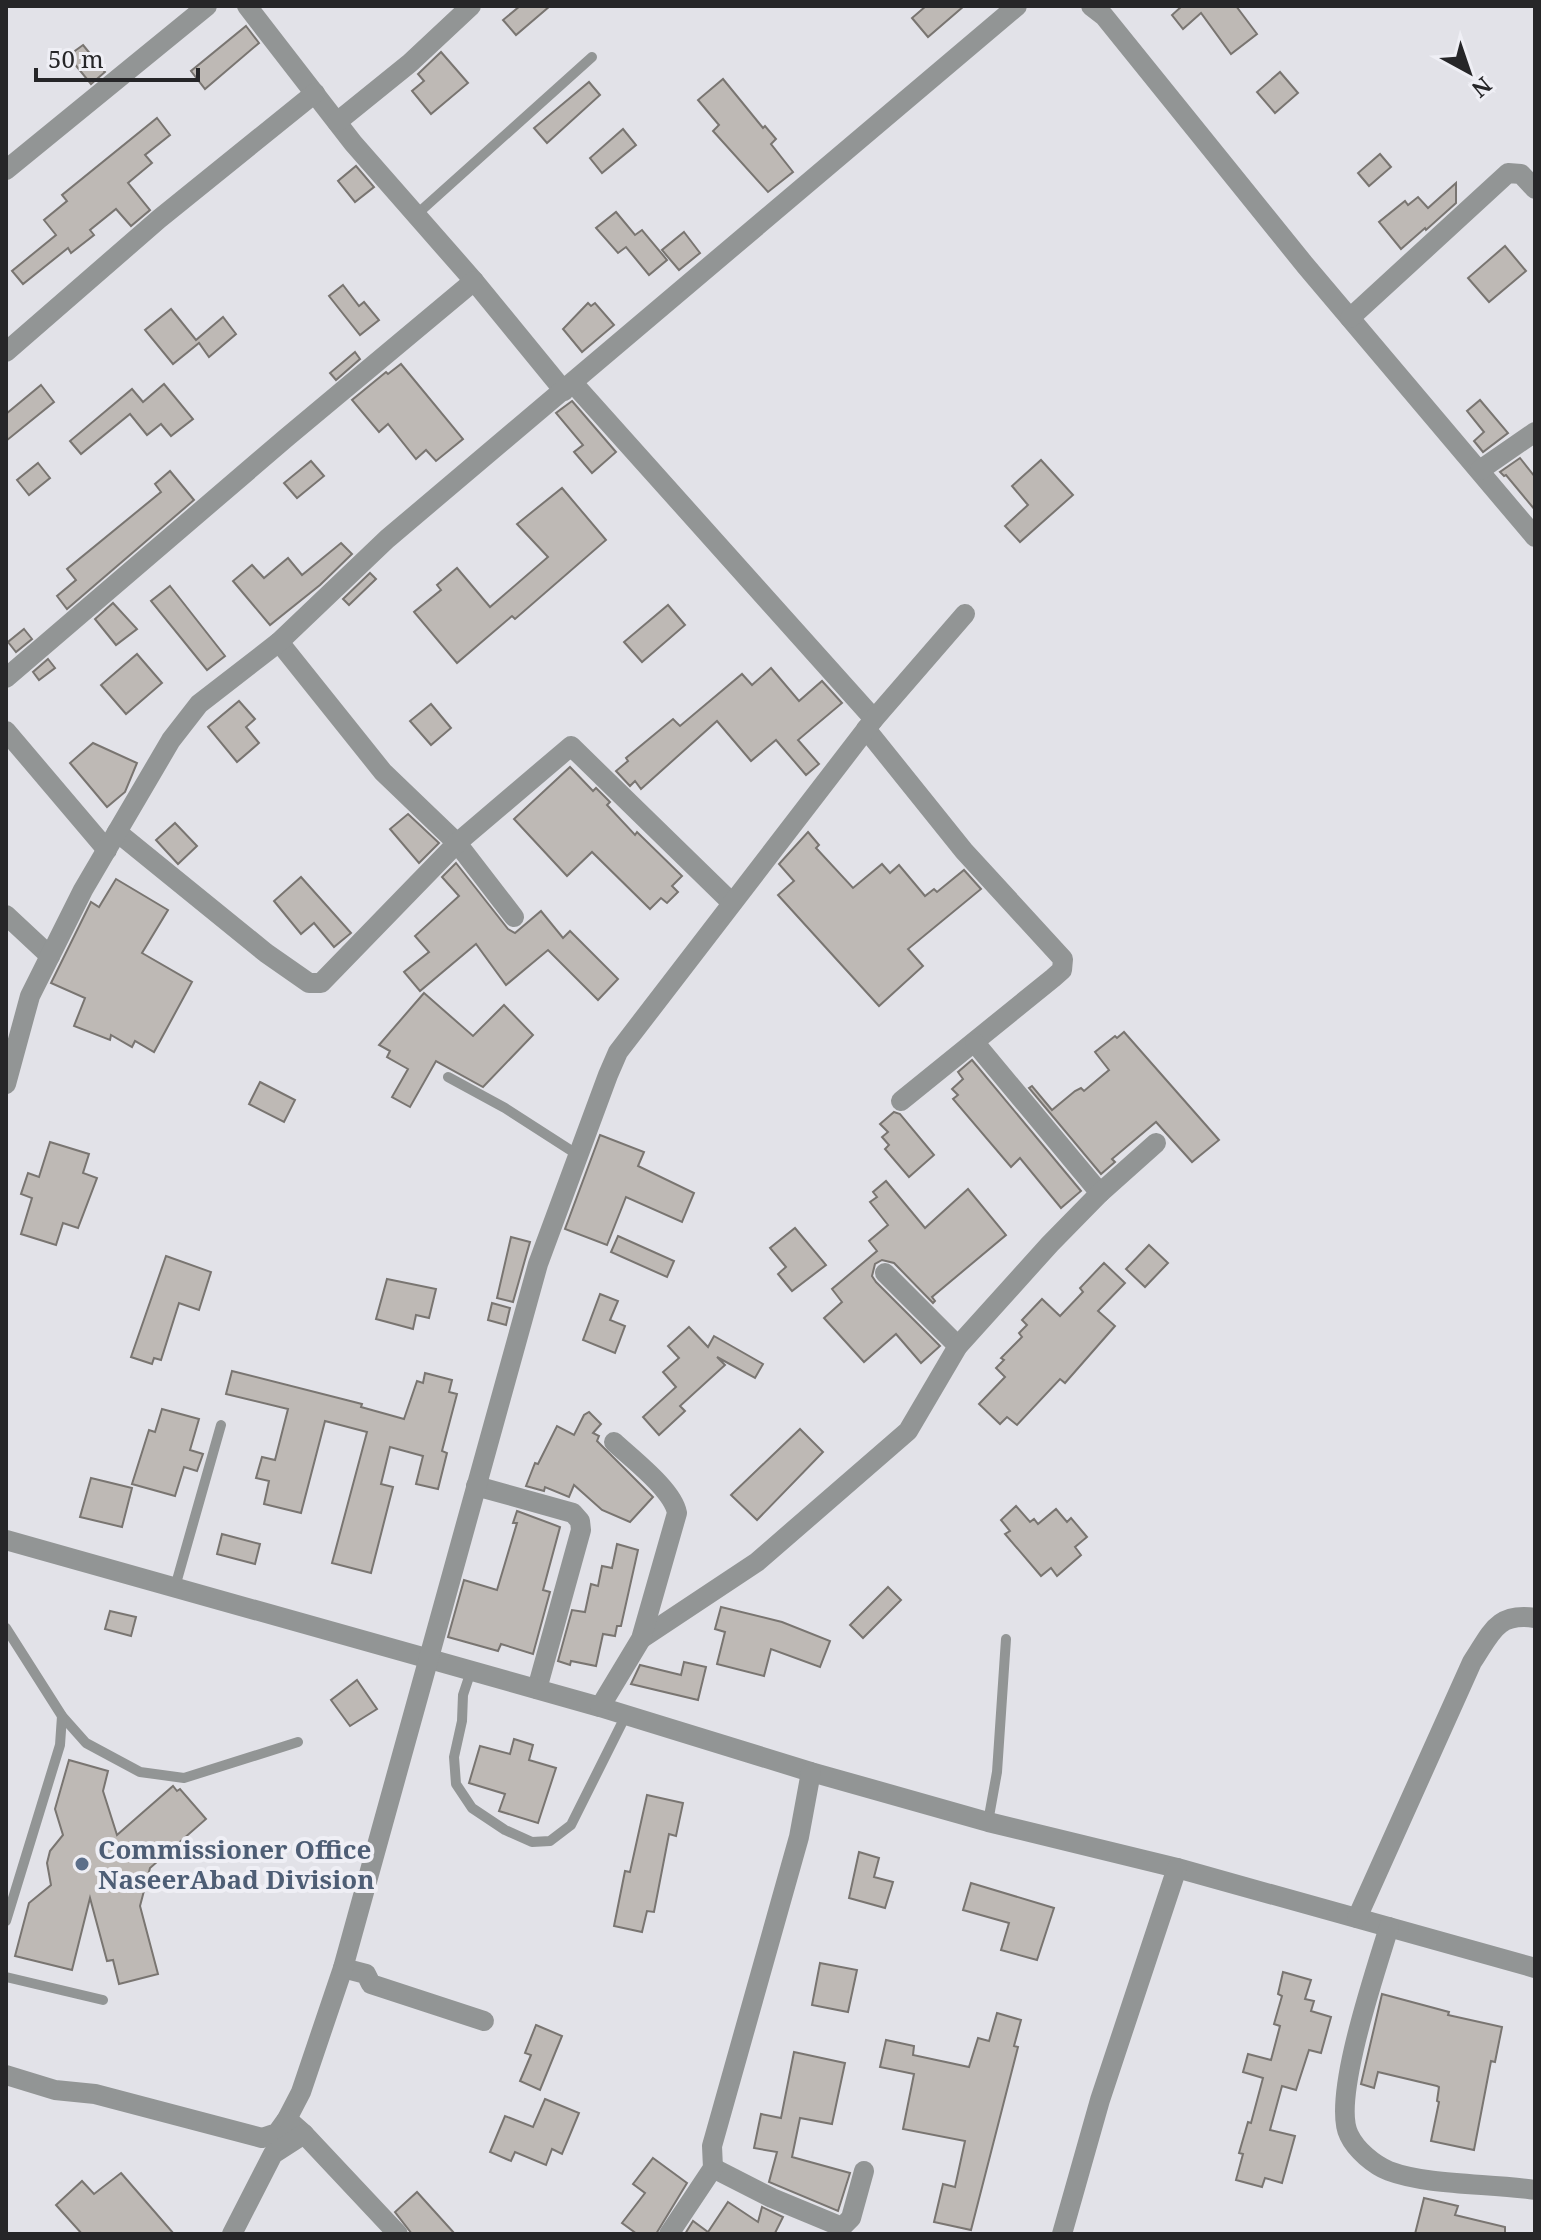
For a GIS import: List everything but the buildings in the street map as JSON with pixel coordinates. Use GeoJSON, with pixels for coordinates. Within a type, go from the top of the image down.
{"type":"FeatureCollection","features":[{"type":"Feature","properties":{"kind":"street"},"geometry":{"type":"LineString","coordinates":[[6,170],[207,6]]}},
{"type":"Feature","properties":{"kind":"street"},"geometry":{"type":"LineString","coordinates":[[247,6],[337,122],[416,215],[870,724],[964,851],[1063,959],[1062,970],[901,1101]]}},
{"type":"Feature","properties":{"kind":"street"},"geometry":{"type":"LineString","coordinates":[[337,122],[410,63],[471,6]]}},
{"type":"Feature","properties":{"kind":"street"},"geometry":{"type":"LineString","coordinates":[[6,1084],[30,996],[83,890],[171,740],[199,704],[279,642],[387,539],[1017,6]]}},
{"type":"Feature","properties":{"kind":"street"},"geometry":{"type":"LineString","coordinates":[[1091,6],[1104,16],[1350,318],[1535,537]]}},
{"type":"Feature","properties":{"kind":"street"},"geometry":{"type":"LineString","coordinates":[[6,352],[159,219],[315,93]]}},
{"type":"Feature","properties":{"kind":"street"},"geometry":{"type":"LineString","coordinates":[[1350,318],[1508,173],[1521,174],[1535,189]]}},
{"type":"Feature","properties":{"kind":"street"},"geometry":{"type":"LineString","coordinates":[[6,678],[474,281]]}},
{"type":"Feature","properties":{"kind":"street"},"geometry":{"type":"LineString","coordinates":[[1480,470],[1535,432]]}},
{"type":"Feature","properties":{"kind":"street"},"geometry":{"type":"LineString","coordinates":[[6,2075],[55,2090],[95,2094],[262,2138],[277,2133],[287,2119],[301,2092],[343,1968],[538,1264],[618,1052],[870,724],[965,614]]}},
{"type":"Feature","properties":{"kind":"street"},"geometry":{"type":"LineString","coordinates":[[279,642],[383,772],[457,843],[514,917]]}},
{"type":"Feature","properties":{"kind":"street"},"geometry":{"type":"LineString","coordinates":[[6,731],[112,841],[309,983],[321,983],[457,843],[571,746],[732,903]]}},
{"type":"Feature","properties":{"kind":"street"},"geometry":{"type":"LineString","coordinates":[[6,915],[50,956]]}},
{"type":"Feature","properties":{"kind":"street"},"geometry":{"type":"LineString","coordinates":[[975,1043],[1100,1193]]}},
{"type":"Feature","properties":{"kind":"street"},"geometry":{"type":"LineString","coordinates":[[641,1639],[757,1562],[908,1431],[958,1346],[1100,1193],[1156,1143]]}},
{"type":"Feature","properties":{"kind":"street"},"geometry":{"type":"LineString","coordinates":[[885,1273],[958,1346]]}},
{"type":"Feature","properties":{"kind":"street"},"geometry":{"type":"LineString","coordinates":[[600,1707],[641,1639],[677,1513],[675,1504],[667,1494],[614,1442]]}},
{"type":"Feature","properties":{"kind":"street"},"geometry":{"type":"LineString","coordinates":[[476,1486],[573,1513],[580,1521],[581,1530],[537,1689]]}},
{"type":"Feature","properties":{"kind":"street"},"geometry":{"type":"LineString","coordinates":[[6,1540],[600,1707],[988,1822],[1177,1868],[1535,1968]]}},
{"type":"Feature","properties":{"kind":"street"},"geometry":{"type":"LineString","coordinates":[[1357,1918],[1472,1662],[1496,1627],[1508,1618],[1535,1618]]}},
{"type":"Feature","properties":{"kind":"street"},"geometry":{"type":"LineString","coordinates":[[669,2234],[713,2168],[712,2146],[799,1837],[811,1772]]}},
{"type":"Feature","properties":{"kind":"street"},"geometry":{"type":"LineString","coordinates":[[1062,2234],[1100,2100],[1177,1868]]}},
{"type":"Feature","properties":{"kind":"street"},"geometry":{"type":"LineString","coordinates":[[1389,1927],[1363,2011],[1343,2105],[1348,2134],[1366,2157],[1389,2171],[1430,2179],[1535,2190]]}},
{"type":"Feature","properties":{"kind":"street"},"geometry":{"type":"LineString","coordinates":[[343,1968],[366,1974],[371,1984],[484,2021]]}},
{"type":"Feature","properties":{"kind":"street"},"geometry":{"type":"LineString","coordinates":[[287,2119],[398,2234]]}},
{"type":"Feature","properties":{"kind":"street"},"geometry":{"type":"LineString","coordinates":[[232,2234],[273,2154],[304,2134]]}},
{"type":"Feature","properties":{"kind":"street"},"geometry":{"type":"LineString","coordinates":[[713,2168],[772,2198],[842,2227],[851,2218],[864,2171]]}},
{"type":"Feature","properties":{"kind":"lane"},"geometry":{"type":"LineString","coordinates":[[416,215],[592,57]]}},
{"type":"Feature","properties":{"kind":"lane"},"geometry":{"type":"LineString","coordinates":[[448,1077],[505,1108],[578,1155]]}},
{"type":"Feature","properties":{"kind":"lane"},"geometry":{"type":"LineString","coordinates":[[175,1587],[221,1425]]}},
{"type":"Feature","properties":{"kind":"lane"},"geometry":{"type":"LineString","coordinates":[[6,1628],[62,1716],[86,1743],[140,1772],[184,1778],[298,1742]]}},
{"type":"Feature","properties":{"kind":"lane"},"geometry":{"type":"LineString","coordinates":[[988,1822],[997,1772],[1006,1639]]}},
{"type":"Feature","properties":{"kind":"lane"},"geometry":{"type":"LineString","coordinates":[[471,1671],[463,1695],[462,1721],[454,1757],[456,1784],[472,1808],[505,1830],[532,1842],[550,1841],[571,1825],[626,1715]]}},
{"type":"Feature","properties":{"kind":"lane"},"geometry":{"type":"LineString","coordinates":[[6,1921],[60,1745],[62,1716]]}},
{"type":"Feature","properties":{"kind":"lane"},"geometry":{"type":"LineString","coordinates":[[6,1977],[103,2000]]}},
{"type":"Feature","properties":{"kind":"place","name":"Commissioner Office NaseerAbad Division"},"geometry":{"type":"Point","coordinates":[82,1864]}}]}
